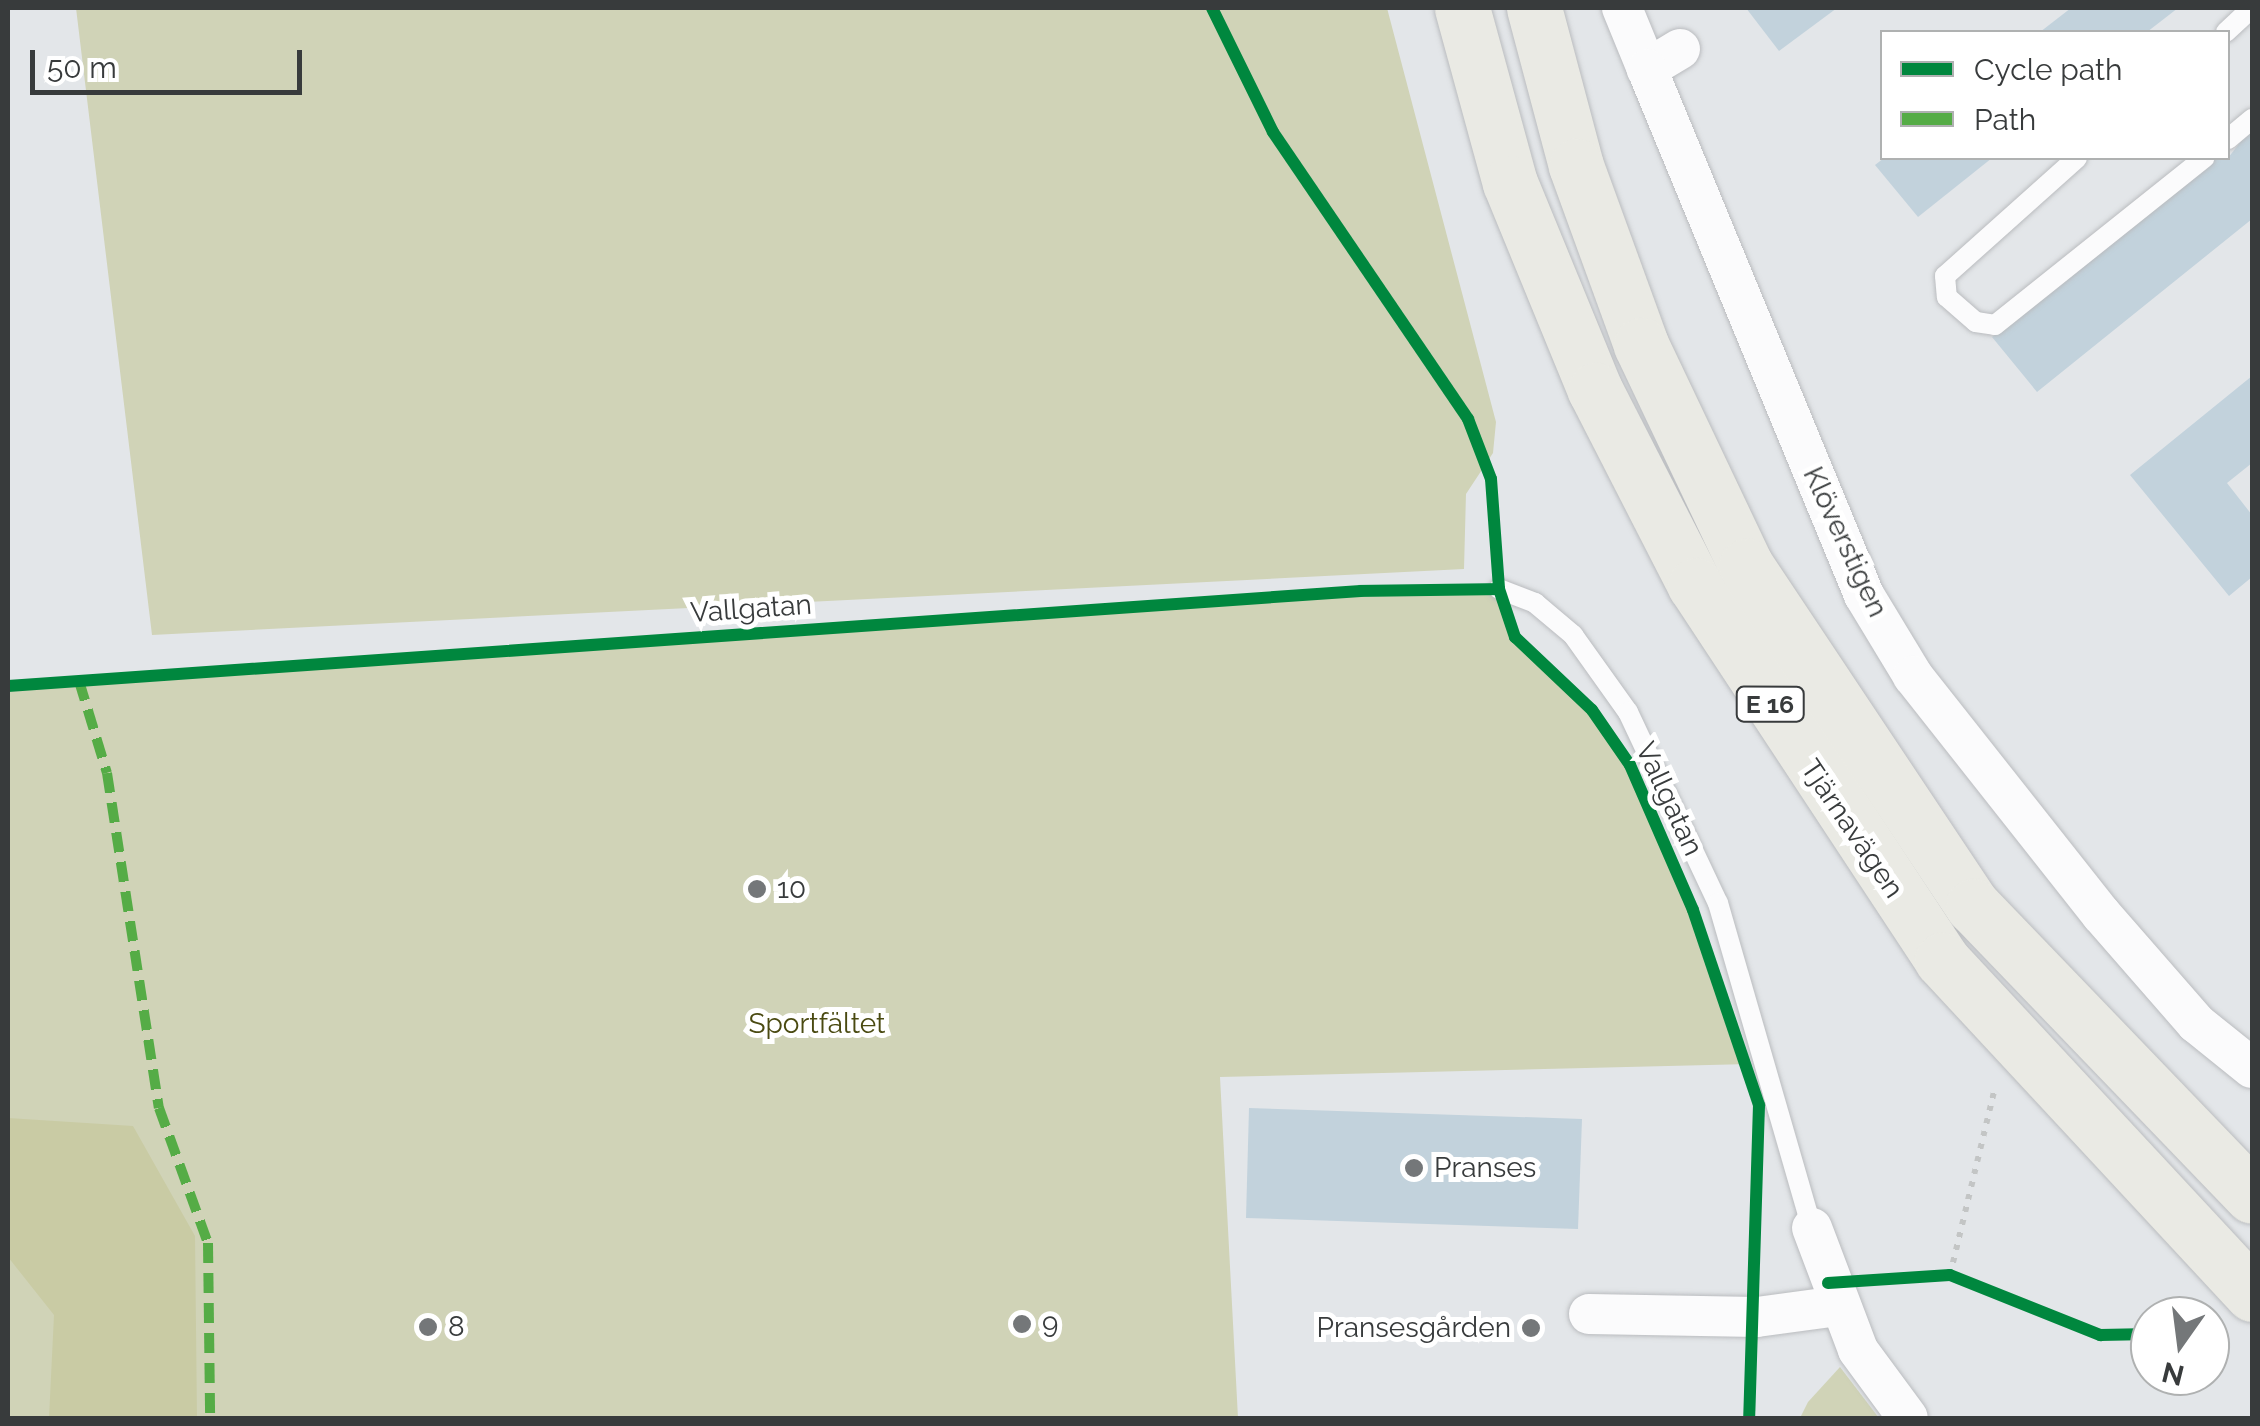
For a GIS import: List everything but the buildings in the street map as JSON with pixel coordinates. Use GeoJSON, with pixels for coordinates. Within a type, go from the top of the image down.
{"type":"FeatureCollection","features":[{"type":"Feature","properties":{"kind":"highway","name":"Tjärnavägen"},"geometry":{"type":"LineString","coordinates":[[1462,8],[1510,183],[1595,390],[1695,585],[1942,960],[2252,1294]]}},
{"type":"Feature","properties":{"kind":"highway","name":"Tjärnavägen"},"geometry":{"type":"LineString","coordinates":[[1534,8],[1576,166],[1640,346],[1746,566],[1973,906],[2252,1196]]}},
{"type":"Feature","properties":{"kind":"street","name":"Klöverstigen"},"geometry":{"type":"LineString","coordinates":[[1622,8],[1664,59],[1864,594],[1913,676],[2156,977],[2252,1068]]}},
{"type":"Feature","properties":{"kind":"street"},"geometry":{"type":"LineString","coordinates":[[1812,1228],[1838,1306],[1908,1418]]}},
{"type":"Feature","properties":{"kind":"street"},"geometry":{"type":"LineString","coordinates":[[1589,1314],[1757,1317],[1838,1306]]}},
{"type":"Feature","properties":{"kind":"lane"},"geometry":{"type":"LineString","coordinates":[[2228,30],[2252,8]]}},
{"type":"Feature","properties":{"kind":"lane"},"geometry":{"type":"LineString","coordinates":[[2230,137],[2252,119]]}},
{"type":"Feature","properties":{"kind":"lane"},"geometry":{"type":"LineString","coordinates":[[2075,160],[1945,276],[1947,296],[1976,322],[1994,325],[2201,160]]}},
{"type":"Feature","properties":{"kind":"lane","name":"Vallgatan"},"geometry":{"type":"LineString","coordinates":[[1499,589],[1535,603],[1573,635],[1628,712],[1718,902],[1812,1228]]}},
{"type":"Feature","properties":{"kind":"path"},"geometry":{"type":"LineString","coordinates":[[1950,1276],[1995,1087]]}},
{"type":"Feature","properties":{"kind":"path"},"geometry":{"type":"LineString","coordinates":[[1933,1275],[1964,1280]]}},
{"type":"Feature","properties":{"kind":"green space"},"geometry":{"type":"Polygon","coordinates":[[[76,8],[1387,8],[1496,422],[1493,453],[1466,494],[1464,569],[152,635],[76,8]]]}},
{"type":"Feature","properties":{"kind":"green space","name":"Sportfältet"},"geometry":{"type":"Polygon","coordinates":[[[1499,589],[1515,637],[1592,710],[1630,765],[1750,1064],[1220,1077],[1238,1418],[8,1418],[8,687],[1361,591],[1499,589]]]}},
{"type":"Feature","properties":{"kind":"green space"},"geometry":{"type":"Polygon","coordinates":[[[8,1118],[133,1126],[195,1236],[197,1418],[49,1418],[54,1315],[8,1257],[8,1118]]]}},
{"type":"Feature","properties":{"kind":"green space"},"geometry":{"type":"Polygon","coordinates":[[[1840,1367],[1879,1418],[1800,1418],[1808,1402],[1840,1367]]]}},
{"type":"Feature","properties":{"kind":"marked path"},"geometry":{"type":"LineString","coordinates":[[79,681],[107,773],[159,1108],[208,1243],[210,1418]]}},
{"type":"Feature","properties":{"kind":"cycle path"},"geometry":{"type":"LineString","coordinates":[[1212,8],[1273,132],[1468,419],[1491,479],[1499,589],[1515,637],[1592,710],[1630,765],[1693,910],[1759,1105],[1749,1418]]}},
{"type":"Feature","properties":{"kind":"cycle path"},"geometry":{"type":"LineString","coordinates":[[8,686],[1361,591],[1499,589]]}},
{"type":"Feature","properties":{"kind":"cycle path"},"geometry":{"type":"LineString","coordinates":[[1828,1283],[1950,1275],[2100,1335],[2130,1334]]}},
{"type":"Feature","properties":{"kind":"place","name":"10"},"geometry":{"type":"Point","coordinates":[757,889]}},
{"type":"Feature","properties":{"kind":"place","name":"Pranses"},"geometry":{"type":"Point","coordinates":[1414,1168]}},
{"type":"Feature","properties":{"kind":"place","name":"9"},"geometry":{"type":"Point","coordinates":[1022,1324]}},
{"type":"Feature","properties":{"kind":"place","name":"8"},"geometry":{"type":"Point","coordinates":[428,1327]}},
{"type":"Feature","properties":{"kind":"place","name":"Pransesgården"},"geometry":{"type":"Point","coordinates":[1531,1328]}}]}
